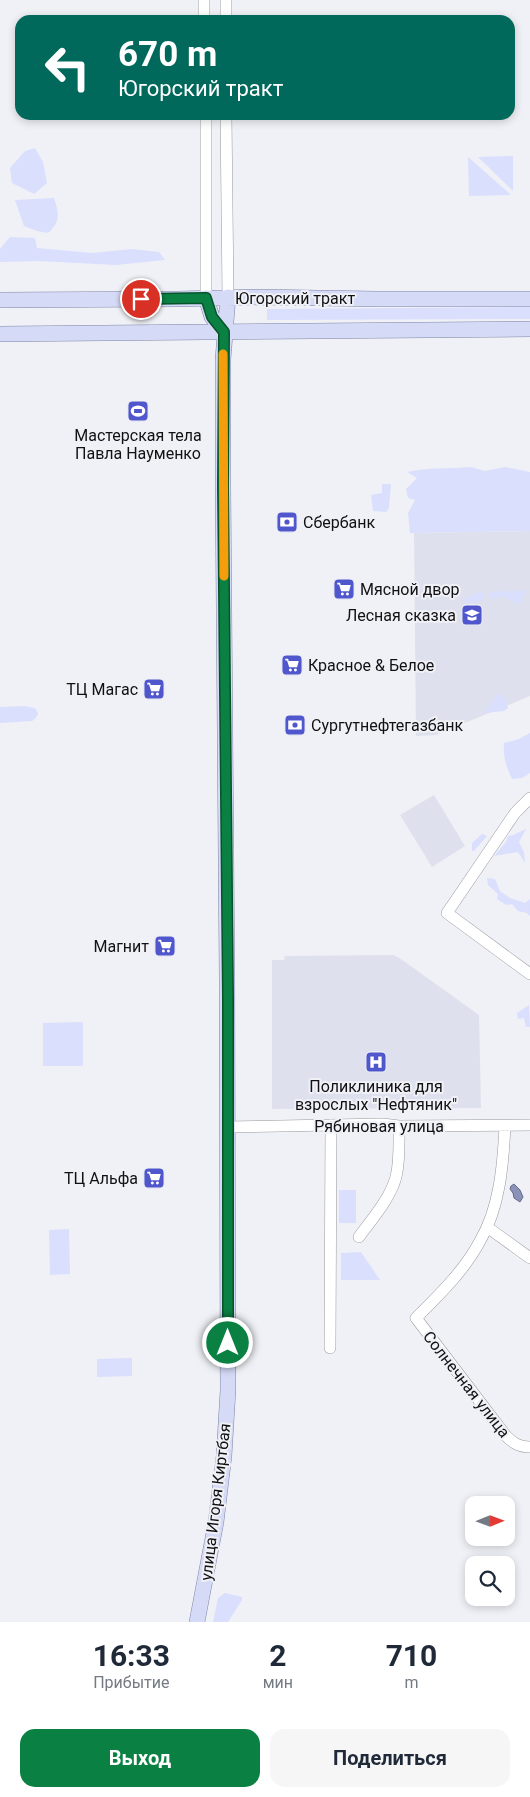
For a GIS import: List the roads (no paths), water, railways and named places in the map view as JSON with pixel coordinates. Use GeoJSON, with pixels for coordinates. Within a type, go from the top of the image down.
{"type":"FeatureCollection","features":[{"type":"Feature","properties":{"kind":"main road","name":"Югорский тракт"},"geometry":{"type":"LineString","coordinates":[[0,300],[228,297],[530,299]]}},
{"type":"Feature","properties":{"kind":"main road","name":"улица Игоря Киртбая"},"geometry":{"type":"LineString","coordinates":[[197,1622],[216,1522],[224,1456],[228,1390],[223,495],[224,332],[228,315],[228,297]]}},
{"type":"Feature","properties":{"kind":"main road"},"geometry":{"type":"LineString","coordinates":[[206,298],[212,317],[224,332]]}},
{"type":"Feature","properties":{"kind":"main road","name":"Югорский тракт"},"geometry":{"type":"LineString","coordinates":[[0,334],[530,329]]}},
{"type":"Feature","properties":{"kind":"street"},"geometry":{"type":"LineString","coordinates":[[204,0],[204,15]]}},
{"type":"Feature","properties":{"kind":"street"},"geometry":{"type":"LineString","coordinates":[[226,0],[226,15]]}},
{"type":"Feature","properties":{"kind":"street"},"geometry":{"type":"LineString","coordinates":[[206,120],[206,298]]}},
{"type":"Feature","properties":{"kind":"street","name":"улица Игоря Киртбая"},"geometry":{"type":"LineString","coordinates":[[226,120],[228,297]]}},
{"type":"Feature","properties":{"kind":"street"},"geometry":{"type":"LineString","coordinates":[[530,798],[515,813],[447,913],[530,974]]}},
{"type":"Feature","properties":{"kind":"street","name":"Рябиновая улица"},"geometry":{"type":"LineString","coordinates":[[228,1127],[383,1124],[398,1126],[530,1125]]}},
{"type":"Feature","properties":{"kind":"street"},"geometry":{"type":"LineString","coordinates":[[330,1348],[331,1125]]}},
{"type":"Feature","properties":{"kind":"street"},"geometry":{"type":"LineString","coordinates":[[359,1237],[389,1194],[396,1176],[398,1126]]}},
{"type":"Feature","properties":{"kind":"street"},"geometry":{"type":"LineString","coordinates":[[505,1126],[501,1179],[487,1227],[530,1258]]}},
{"type":"Feature","properties":{"kind":"street","name":"Солнечная улица"},"geometry":{"type":"LineString","coordinates":[[487,1227],[481,1240],[463,1266],[443,1291],[416,1318],[506,1436],[513,1443],[526,1447]]}},
{"type":"Feature","properties":{"kind":"place","name":"Мастерская тела Павла Науменко"},"geometry":{"type":"Point","coordinates":[138,411]}},
{"type":"Feature","properties":{"kind":"place","name":"Сбербанк"},"geometry":{"type":"Point","coordinates":[287,522]}},
{"type":"Feature","properties":{"kind":"place","name":"Мясной двор"},"geometry":{"type":"Point","coordinates":[344,589]}},
{"type":"Feature","properties":{"kind":"place","name":"Лесная сказка"},"geometry":{"type":"Point","coordinates":[472,615]}},
{"type":"Feature","properties":{"kind":"place","name":"Красное & Белое"},"geometry":{"type":"Point","coordinates":[292,665]}},
{"type":"Feature","properties":{"kind":"place","name":"ТЦ Магас"},"geometry":{"type":"Point","coordinates":[154,689]}},
{"type":"Feature","properties":{"kind":"place","name":"Сургутнефтегазбанк"},"geometry":{"type":"Point","coordinates":[295,725]}},
{"type":"Feature","properties":{"kind":"place","name":"Магнит"},"geometry":{"type":"Point","coordinates":[165,946]}},
{"type":"Feature","properties":{"kind":"place","name":"Поликлиника для взрослых \"Нефтяник\""},"geometry":{"type":"Point","coordinates":[376,1062]}},
{"type":"Feature","properties":{"kind":"place","name":"ТЦ Альфа"},"geometry":{"type":"Point","coordinates":[154,1178]}}]}
